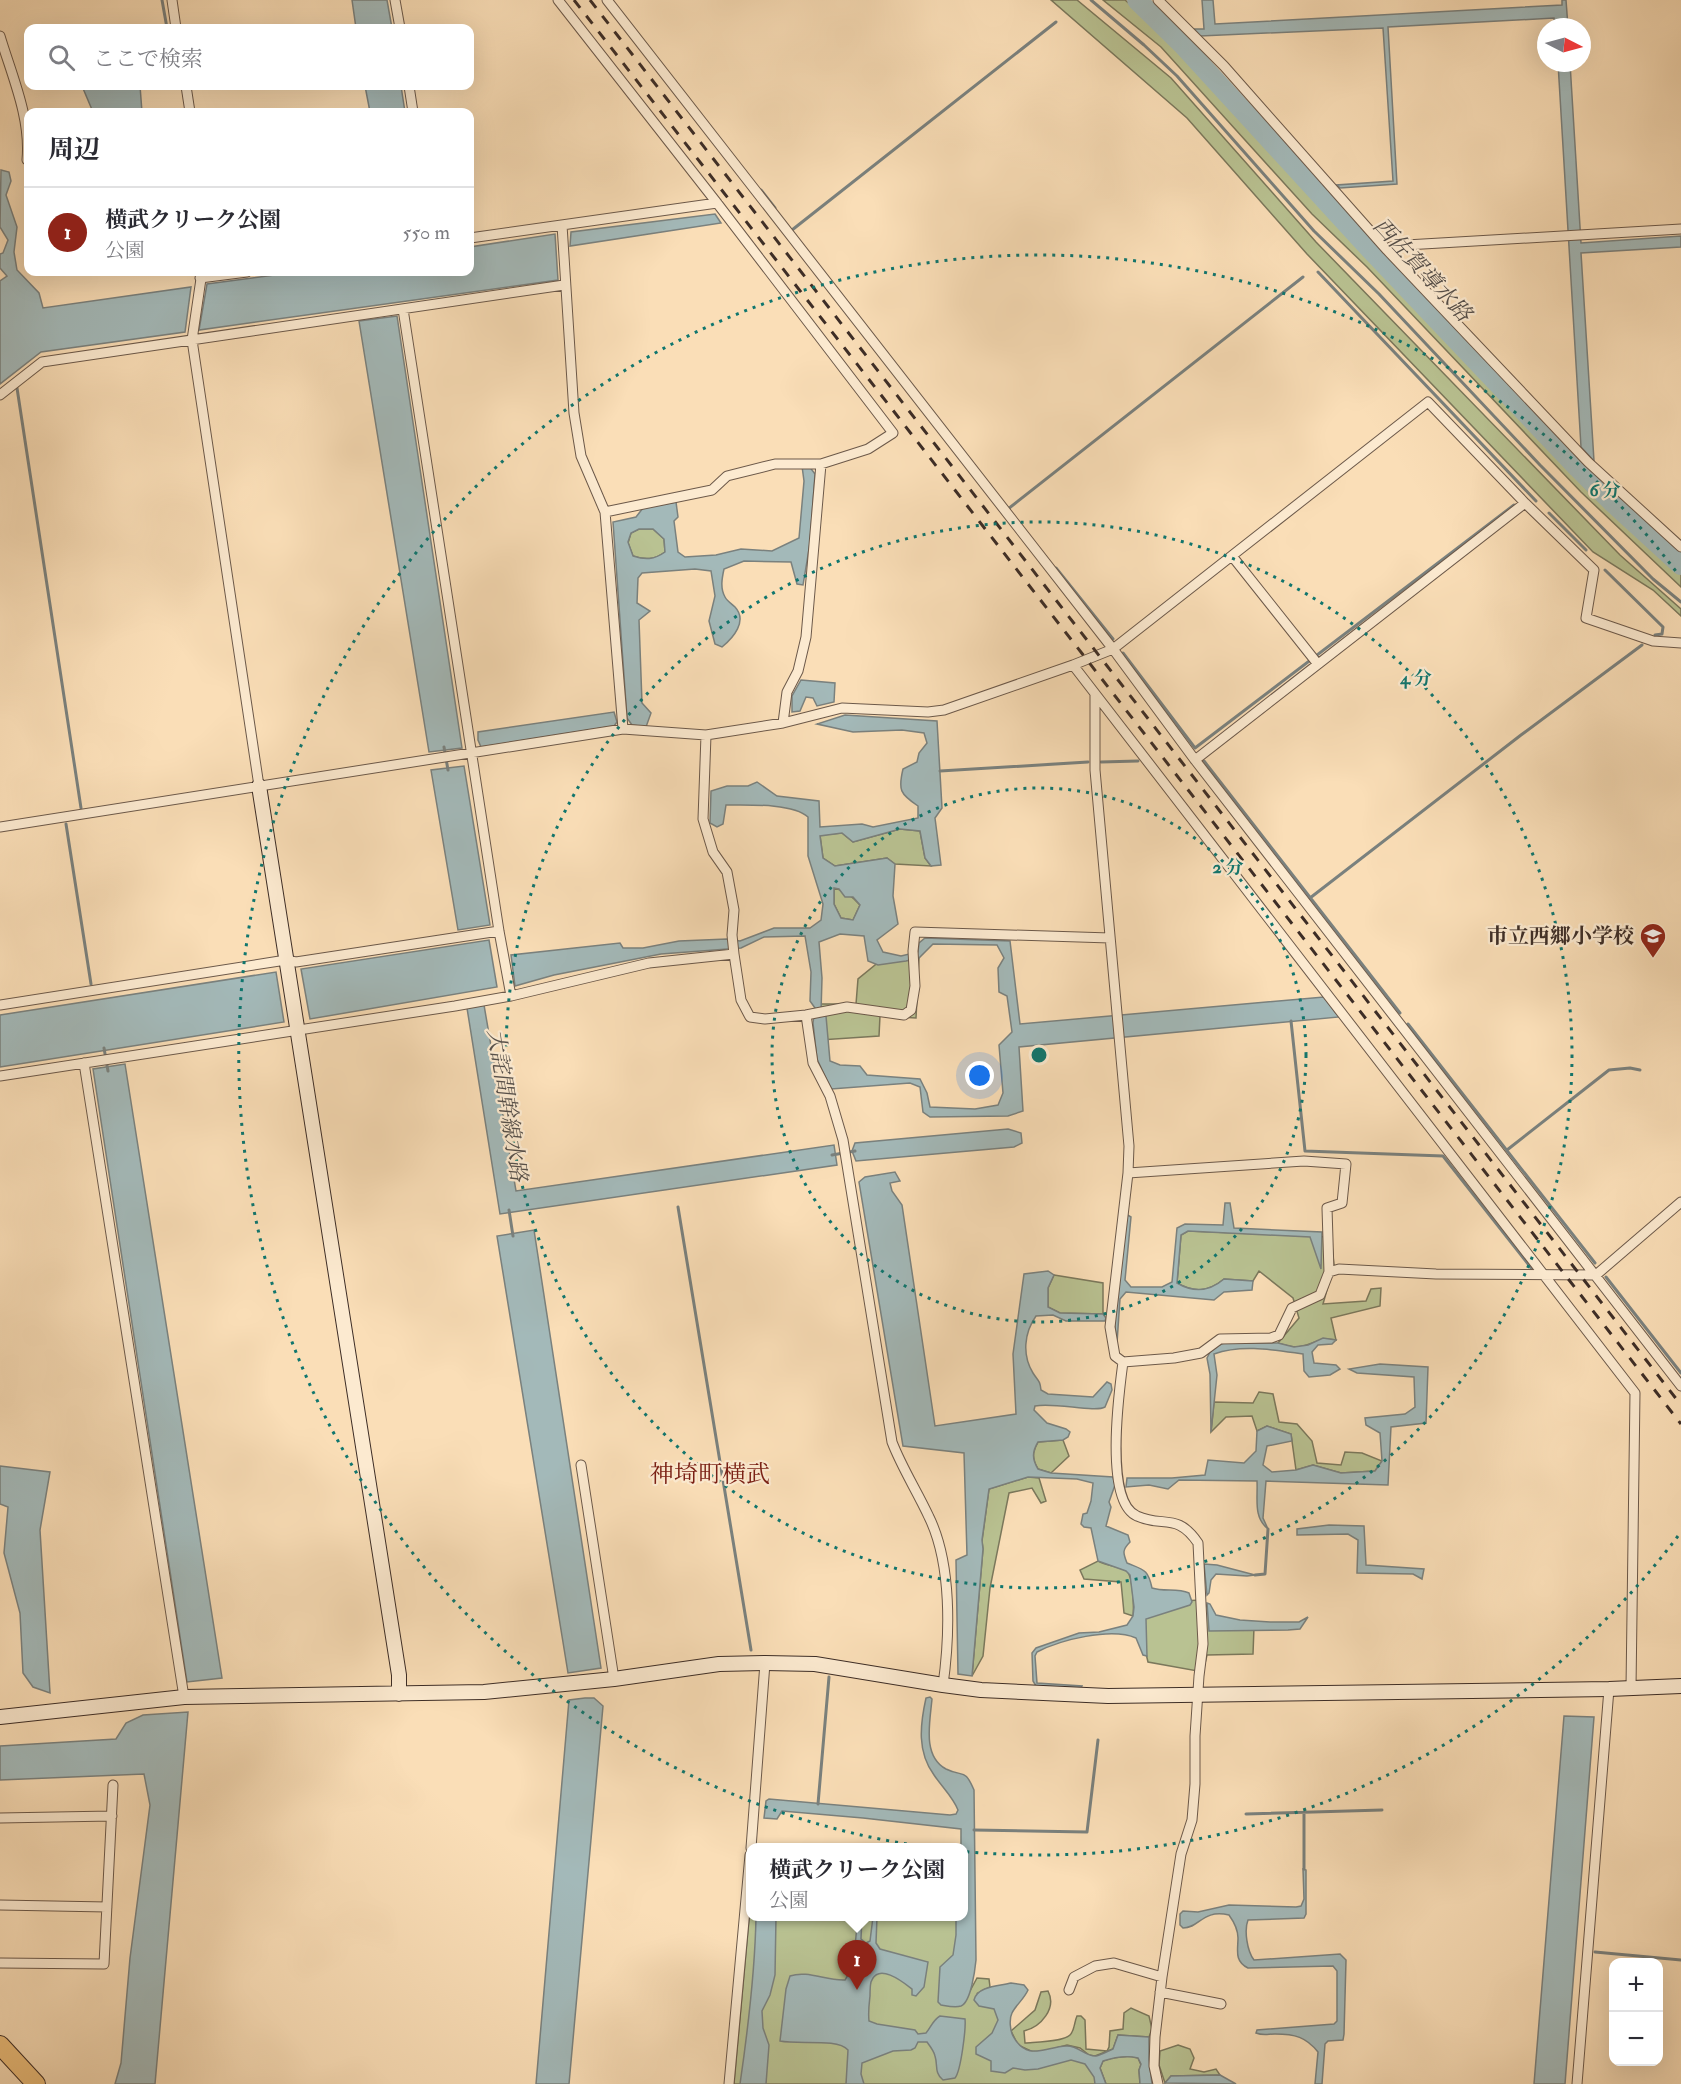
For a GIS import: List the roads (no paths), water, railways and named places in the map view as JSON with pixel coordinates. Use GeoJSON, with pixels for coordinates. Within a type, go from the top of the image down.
{"type":"FeatureCollection","features":[{"type":"Feature","properties":{"kind":"highway"},"geometry":{"type":"LineString","coordinates":[[0,2045],[34,2083]]}},
{"type":"Feature","properties":{"kind":"street"},"geometry":{"type":"LineString","coordinates":[[172,0],[175,24]]}},
{"type":"Feature","properties":{"kind":"street"},"geometry":{"type":"LineString","coordinates":[[395,0],[399,24]]}},
{"type":"Feature","properties":{"kind":"street"},"geometry":{"type":"LineString","coordinates":[[558,0],[717,203],[892,433],[868,449],[816,463],[775,464],[727,476],[712,490],[606,512]]}},
{"type":"Feature","properties":{"kind":"street"},"geometry":{"type":"LineString","coordinates":[[607,0],[1113,649],[1194,760],[1681,1386]]}},
{"type":"Feature","properties":{"kind":"street"},"geometry":{"type":"LineString","coordinates":[[1158,0],[1224,66],[1387,249],[1588,462],[1681,547]]}},
{"type":"Feature","properties":{"kind":"street"},"geometry":{"type":"LineString","coordinates":[[0,36],[24,115]]}},
{"type":"Feature","properties":{"kind":"street"},"geometry":{"type":"LineString","coordinates":[[187,90],[189,108]]}},
{"type":"Feature","properties":{"kind":"street"},"geometry":{"type":"LineString","coordinates":[[410,90],[412,108]]}},
{"type":"Feature","properties":{"kind":"street"},"geometry":{"type":"LineString","coordinates":[[474,237],[717,203]]}},
{"type":"Feature","properties":{"kind":"street"},"geometry":{"type":"LineString","coordinates":[[562,225],[564,285],[574,412],[581,456],[606,512],[623,729]]}},
{"type":"Feature","properties":{"kind":"street"},"geometry":{"type":"LineString","coordinates":[[1387,249],[1406,245],[1681,229]]}},
{"type":"Feature","properties":{"kind":"street"},"geometry":{"type":"LineString","coordinates":[[201,276],[192,340],[296,1030],[334,1252],[399,1676],[399,1694]]}},
{"type":"Feature","properties":{"kind":"street"},"geometry":{"type":"LineString","coordinates":[[0,395],[42,362],[564,285]]}},
{"type":"Feature","properties":{"kind":"street"},"geometry":{"type":"LineString","coordinates":[[402,309],[511,996]]}},
{"type":"Feature","properties":{"kind":"street"},"geometry":{"type":"LineString","coordinates":[[0,827],[623,729],[706,735],[783,723],[842,708],[928,712],[944,710],[1073,666],[1113,649],[1428,402],[1525,503],[1594,570],[1586,618],[1653,641],[1681,643]]}},
{"type":"Feature","properties":{"kind":"street"},"geometry":{"type":"LineString","coordinates":[[783,723],[787,693],[798,671],[806,637],[816,463]]}},
{"type":"Feature","properties":{"kind":"street"},"geometry":{"type":"LineString","coordinates":[[1194,760],[1525,503]]}},
{"type":"Feature","properties":{"kind":"street"},"geometry":{"type":"LineString","coordinates":[[1232,556],[1317,663]]}},
{"type":"Feature","properties":{"kind":"street"},"geometry":{"type":"LineString","coordinates":[[1073,666],[1635,1393],[1631,1688]]}},
{"type":"Feature","properties":{"kind":"street"},"geometry":{"type":"LineString","coordinates":[[1095,695],[1095,770],[1129,1146],[1128,1173],[1110,1327],[1115,1356],[1123,1362],[1174,1358],[1201,1353],[1220,1339],[1271,1338],[1279,1335],[1292,1308],[1320,1295],[1329,1272],[1327,1208],[1342,1203],[1346,1164],[1304,1161],[1128,1173]]}},
{"type":"Feature","properties":{"kind":"street"},"geometry":{"type":"LineString","coordinates":[[706,735],[703,819],[713,852],[727,872],[734,910],[732,935],[741,1000],[750,1017],[765,1019],[806,1015],[847,1007],[904,1015],[911,1010],[915,986],[915,932],[1110,938]]}},
{"type":"Feature","properties":{"kind":"street"},"geometry":{"type":"LineString","coordinates":[[0,1005],[286,960],[296,962],[499,931]]}},
{"type":"Feature","properties":{"kind":"street"},"geometry":{"type":"LineString","coordinates":[[0,1076],[511,996],[649,963],[734,954]]}},
{"type":"Feature","properties":{"kind":"street"},"geometry":{"type":"LineString","coordinates":[[806,1015],[813,1063],[830,1096],[844,1149],[892,1442],[902,1467],[930,1518],[946,1572],[948,1653],[943,1685]]}},
{"type":"Feature","properties":{"kind":"street"},"geometry":{"type":"LineString","coordinates":[[84,1063],[184,1697]]}},
{"type":"Feature","properties":{"kind":"street"},"geometry":{"type":"LineString","coordinates":[[1329,1272],[1339,1269],[1436,1274],[1596,1275],[1681,1202]]}},
{"type":"Feature","properties":{"kind":"street"},"geometry":{"type":"LineString","coordinates":[[1123,1362],[1116,1423],[1121,1496],[1126,1508],[1137,1516],[1171,1521],[1189,1530],[1197,1543],[1203,1644],[1198,1695],[1192,1820],[1181,1854],[1155,2037],[1154,2066],[1158,2084]]}},
{"type":"Feature","properties":{"kind":"street"},"geometry":{"type":"LineString","coordinates":[[581,1465],[614,1679]]}},
{"type":"Feature","properties":{"kind":"street"},"geometry":{"type":"LineString","coordinates":[[0,1717],[184,1697],[484,1692],[614,1679],[719,1664],[765,1663],[815,1664],[981,1690],[1108,1696],[1681,1686]]}},
{"type":"Feature","properties":{"kind":"street"},"geometry":{"type":"LineString","coordinates":[[751,1843],[765,1663]]}},
{"type":"Feature","properties":{"kind":"street"},"geometry":{"type":"LineString","coordinates":[[1577,2084],[1609,1689]]}},
{"type":"Feature","properties":{"kind":"street"},"geometry":{"type":"LineString","coordinates":[[0,1963],[104,1964],[113,1785]]}},
{"type":"Feature","properties":{"kind":"street"},"geometry":{"type":"LineString","coordinates":[[0,1818],[112,1816]]}},
{"type":"Feature","properties":{"kind":"street"},"geometry":{"type":"LineString","coordinates":[[729,2084],[746,1899]]}},
{"type":"Feature","properties":{"kind":"street"},"geometry":{"type":"LineString","coordinates":[[0,1905],[107,1907]]}},
{"type":"Feature","properties":{"kind":"street"},"geometry":{"type":"LineString","coordinates":[[1069,1990],[1074,1977],[1095,1966],[1114,1963],[1162,1977]]}},
{"type":"Feature","properties":{"kind":"street"},"geometry":{"type":"LineString","coordinates":[[1160,1992],[1221,2004]]}},
{"type":"Feature","properties":{"kind":"waterway"},"geometry":{"type":"LineString","coordinates":[[162,0],[166,24]]}},
{"type":"Feature","properties":{"kind":"waterway"},"geometry":{"type":"LineString","coordinates":[[1091,0],[1177,76],[1314,231],[1379,294],[1540,465],[1653,579],[1681,602]]}},
{"type":"Feature","properties":{"kind":"waterway","name":"西佐賀導水路"},"geometry":{"type":"LineString","coordinates":[[1137,0],[1182,44],[1369,248],[1578,468],[1681,565]]}},
{"type":"Feature","properties":{"kind":"waterway"},"geometry":{"type":"LineString","coordinates":[[792,230],[1056,22]]}},
{"type":"Feature","properties":{"kind":"waterway"},"geometry":{"type":"LineString","coordinates":[[761,190],[775,208]]}},
{"type":"Feature","properties":{"kind":"waterway"},"geometry":{"type":"LineString","coordinates":[[1318,272],[1536,501]]}},
{"type":"Feature","properties":{"kind":"waterway"},"geometry":{"type":"LineString","coordinates":[[1008,509],[1303,277]]}},
{"type":"Feature","properties":{"kind":"waterway"},"geometry":{"type":"LineString","coordinates":[[17,388],[81,808]]}},
{"type":"Feature","properties":{"kind":"waterway"},"geometry":{"type":"LineString","coordinates":[[1123,653],[1195,748],[1514,505]]}},
{"type":"Feature","properties":{"kind":"waterway"},"geometry":{"type":"LineString","coordinates":[[1549,513],[1586,550]]}},
{"type":"Feature","properties":{"kind":"waterway"},"geometry":{"type":"LineString","coordinates":[[1056,568],[1113,639]]}},
{"type":"Feature","properties":{"kind":"waterway"},"geometry":{"type":"LineString","coordinates":[[1605,570],[1663,627],[1662,634],[1655,635]]}},
{"type":"Feature","properties":{"kind":"waterway"},"geometry":{"type":"LineString","coordinates":[[1310,898],[1642,645]]}},
{"type":"Feature","properties":{"kind":"waterway"},"geometry":{"type":"LineString","coordinates":[[444,747],[448,770]]}},
{"type":"Feature","properties":{"kind":"waterway"},"geometry":{"type":"LineString","coordinates":[[1101,762],[1138,761]]}},
{"type":"Feature","properties":{"kind":"waterway"},"geometry":{"type":"LineString","coordinates":[[1204,761],[1400,1013]]}},
{"type":"Feature","properties":{"kind":"waterway"},"geometry":{"type":"LineString","coordinates":[[940,771],[1088,762]]}},
{"type":"Feature","properties":{"kind":"waterway"},"geometry":{"type":"LineString","coordinates":[[66,824],[91,984]]}},
{"type":"Feature","properties":{"kind":"waterway"},"geometry":{"type":"LineString","coordinates":[[1291,1021],[1305,1151],[1443,1156],[1532,1269]]}},
{"type":"Feature","properties":{"kind":"waterway"},"geometry":{"type":"LineString","coordinates":[[1408,1024],[1595,1263]]}},
{"type":"Feature","properties":{"kind":"waterway"},"geometry":{"type":"LineString","coordinates":[[104,1048],[108,1071]]}},
{"type":"Feature","properties":{"kind":"waterway"},"geometry":{"type":"LineString","coordinates":[[1507,1150],[1609,1070],[1630,1068],[1640,1070]]}},
{"type":"Feature","properties":{"kind":"waterway","name":"大詫間幹線水路"},"geometry":{"type":"LineString","coordinates":[[832,1155],[855,1151]]}},
{"type":"Feature","properties":{"kind":"waterway"},"geometry":{"type":"LineString","coordinates":[[678,1207],[751,1650]]}},
{"type":"Feature","properties":{"kind":"waterway"},"geometry":{"type":"LineString","coordinates":[[509,1210],[513,1236]]}},
{"type":"Feature","properties":{"kind":"waterway"},"geometry":{"type":"LineString","coordinates":[[1606,1277],[1681,1373]]}},
{"type":"Feature","properties":{"kind":"waterway"},"geometry":{"type":"LineString","coordinates":[[1255,1575],[1265,1574],[1268,1529]]}},
{"type":"Feature","properties":{"kind":"waterway"},"geometry":{"type":"LineString","coordinates":[[818,1804],[829,1677]]}},
{"type":"Feature","properties":{"kind":"waterway"},"geometry":{"type":"LineString","coordinates":[[974,1830],[1087,1832],[1098,1740]]}},
{"type":"Feature","properties":{"kind":"waterway"},"geometry":{"type":"LineString","coordinates":[[1246,1814],[1382,1810]]}},
{"type":"Feature","properties":{"kind":"waterway"},"geometry":{"type":"LineString","coordinates":[[1304,1812],[1304,1869]]}},
{"type":"Feature","properties":{"kind":"waterway"},"geometry":{"type":"LineString","coordinates":[[1595,1952],[1681,1960]]}},
{"type":"Feature","properties":{"kind":"railway"},"geometry":{"type":"LineString","coordinates":[[574,0],[1681,1424]]}},
{"type":"Feature","properties":{"kind":"railway"},"geometry":{"type":"LineString","coordinates":[[590,0],[1681,1405]]}},
{"type":"Feature","properties":{"kind":"place","name":"市立西郷小学校"},"geometry":{"type":"Point","coordinates":[1653,959]}},
{"type":"Feature","properties":{"kind":"place","name":"横武クリーク公園"},"geometry":{"type":"Point","coordinates":[857,1990]}},
{"type":"Feature","properties":{"kind":"district","name":"神埼町横武"},"geometry":{"type":"Point","coordinates":[710,1474]}}]}
